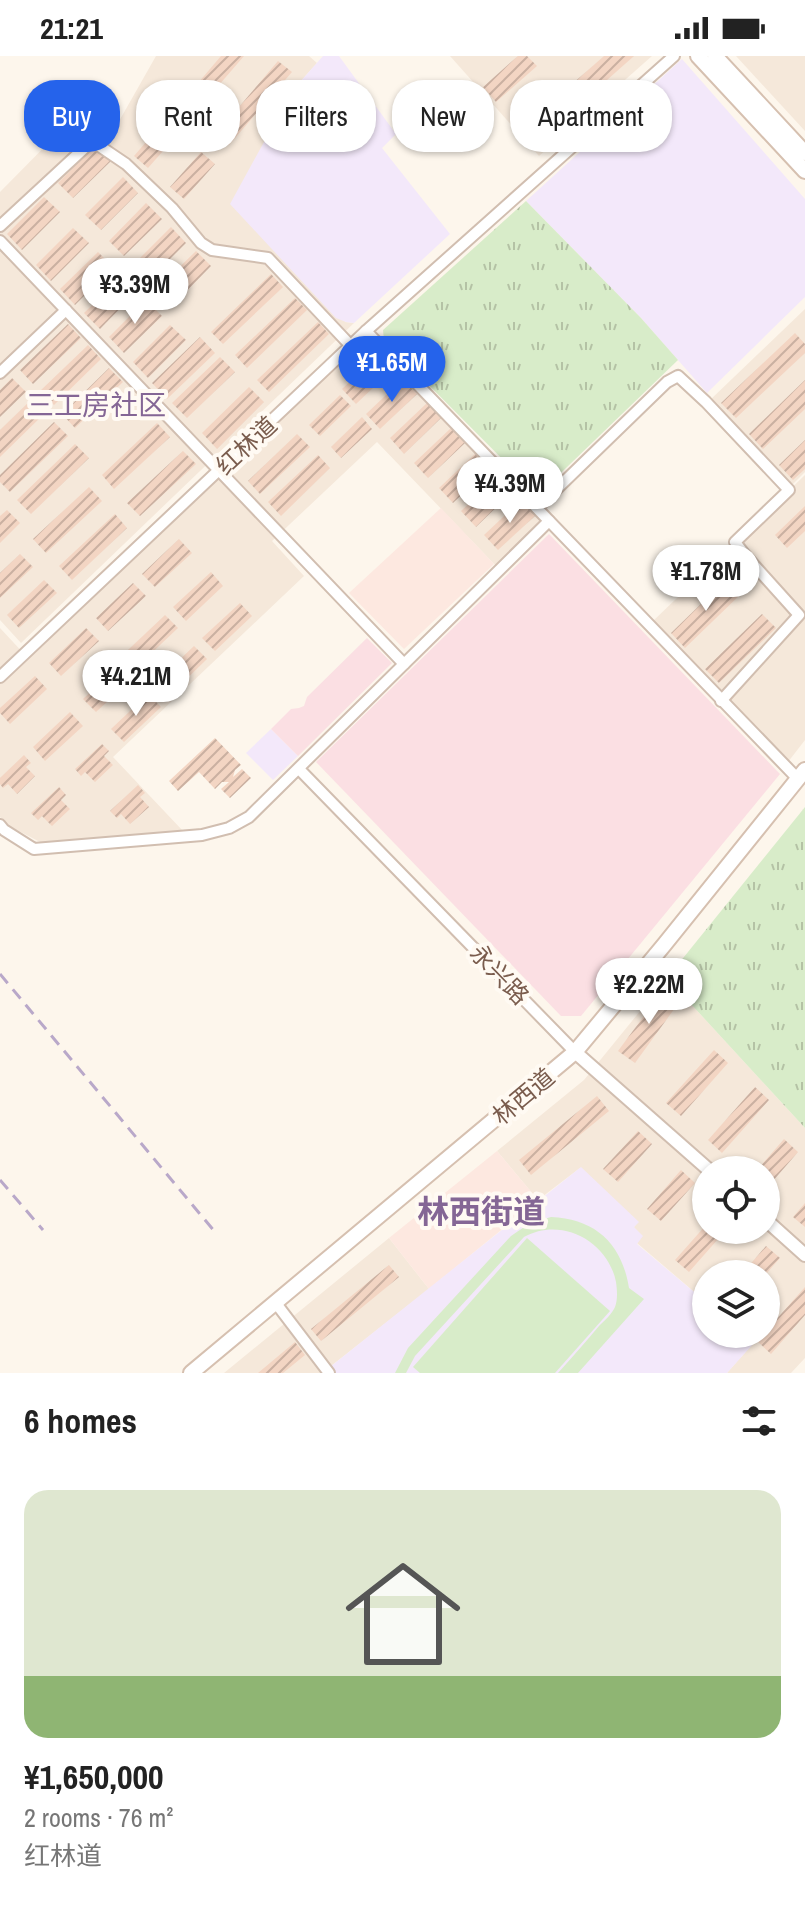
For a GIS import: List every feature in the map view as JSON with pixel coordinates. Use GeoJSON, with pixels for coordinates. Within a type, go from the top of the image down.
{"type":"FeatureCollection","features":[{"type":"Feature","properties":{"kind":"main road"},"geometry":{"type":"LineString","coordinates":[[698,56],[805,171]]}},
{"type":"Feature","properties":{"kind":"main road"},"geometry":{"type":"LineString","coordinates":[[715,56],[805,153]]}},
{"type":"Feature","properties":{"kind":"main road","name":"林西道"},"geometry":{"type":"LineString","coordinates":[[191,1373],[575,1052],[801,774]]}},
{"type":"Feature","properties":{"kind":"street","name":"红林道"},"geometry":{"type":"LineString","coordinates":[[0,677],[366,331],[674,56]]}},
{"type":"Feature","properties":{"kind":"street"},"geometry":{"type":"LineString","coordinates":[[0,226],[92,141],[126,164],[172,208],[201,243],[212,250],[268,258],[351,346]]}},
{"type":"Feature","properties":{"kind":"street"},"geometry":{"type":"LineString","coordinates":[[0,241],[404,664]]}},
{"type":"Feature","properties":{"kind":"street"},"geometry":{"type":"LineString","coordinates":[[0,373],[66,310]]}},
{"type":"Feature","properties":{"kind":"street"},"geometry":{"type":"LineString","coordinates":[[366,331],[721,701],[801,774]]}},
{"type":"Feature","properties":{"kind":"street"},"geometry":{"type":"LineString","coordinates":[[537,508],[667,382],[678,376],[717,413],[789,490],[735,542],[799,615],[721,701]]}},
{"type":"Feature","properties":{"kind":"street"},"geometry":{"type":"LineString","coordinates":[[0,825],[34,849],[202,835],[229,828],[249,817],[549,521]]}},
{"type":"Feature","properties":{"kind":"street","name":"永兴路"},"geometry":{"type":"LineString","coordinates":[[299,769],[575,1052],[693,1156]]}},
{"type":"Feature","properties":{"kind":"street"},"geometry":{"type":"LineString","coordinates":[[780,1233],[805,1255]]}},
{"type":"Feature","properties":{"kind":"street"},"geometry":{"type":"LineString","coordinates":[[275,1302],[329,1373]]}},
{"type":"Feature","properties":{"kind":"shaded area"},"geometry":{"type":"Polygon","coordinates":[[[156,56],[309,56],[317,63],[302,80],[256,80],[256,152],[306,152],[345,322],[354,323],[21,643],[0,620],[0,192],[39,152],[120,152],[120,119],[136,91],[136,152],[240,152],[240,80],[142,80],[156,56]]]}},
{"type":"Feature","properties":{"kind":"shaded area"},"geometry":{"type":"Polygon","coordinates":[[[323,56],[339,56],[357,80],[302,80],[323,56]]]}},
{"type":"Feature","properties":{"kind":"shaded area"},"geometry":{"type":"Polygon","coordinates":[[[450,56],[652,56],[625,80],[510,80],[510,123],[494,105],[494,80],[471,80],[450,56]]]}},
{"type":"Feature","properties":{"kind":"shaded area"},"geometry":{"type":"Polygon","coordinates":[[[736,56],[805,56],[805,131],[736,56]]]}},
{"type":"Feature","properties":{"kind":"shaded area"},"geometry":{"type":"Polygon","coordinates":[[[682,59],[805,199],[805,297],[707,393],[641,318],[526,201],[580,152],[672,152],[672,80],[659,80],[682,59]]]}},
{"type":"Feature","properties":{"kind":"shaded area"},"geometry":{"type":"Polygon","coordinates":[[[376,107],[392,129],[392,138],[382,148],[450,234],[354,323],[346,322],[336,318],[230,204],[259,152],[376,152],[376,107]]]}},
{"type":"Feature","properties":{"kind":"shaded area"},"geometry":{"type":"Polygon","coordinates":[[[805,309],[805,472],[791,486],[709,401],[805,309]]]}},
{"type":"Feature","properties":{"kind":"shaded area"},"geometry":{"type":"Polygon","coordinates":[[[368,335],[547,524],[499,569],[377,442],[272,541],[304,576],[113,757],[183,831],[46,845],[9,826],[0,817],[0,628],[27,657],[368,335]]]}},
{"type":"Feature","properties":{"kind":"shaded area"},"geometry":{"type":"Polygon","coordinates":[[[805,475],[805,740],[788,762],[653,621],[805,475]]]}},
{"type":"Feature","properties":{"kind":"shaded area"},"geometry":{"type":"Polygon","coordinates":[[[441,508],[494,564],[404,649],[349,593],[441,508]]]}},
{"type":"Feature","properties":{"kind":"shaded area"},"geometry":{"type":"Polygon","coordinates":[[[549,534],[780,774],[581,1016],[561,1016],[316,762],[549,534]]]}},
{"type":"Feature","properties":{"kind":"shaded area"},"geometry":{"type":"Polygon","coordinates":[[[367,638],[392,663],[298,756],[271,729],[291,709],[304,706],[307,697],[367,638]]]}},
{"type":"Feature","properties":{"kind":"shaded area"},"geometry":{"type":"Polygon","coordinates":[[[271,729],[298,756],[273,780],[246,753],[271,729]]]}},
{"type":"Feature","properties":{"kind":"shaded area"},"geometry":{"type":"Polygon","coordinates":[[[667,978],[805,1128],[805,1358],[791,1373],[727,1373],[749,1348],[780,1348],[780,1260],[692,1260],[692,1290],[637,1243],[634,1227],[638,1222],[580,1168],[538,1200],[497,1151],[584,1080],[667,978]]]}},
{"type":"Feature","properties":{"kind":"shaded area"},"geometry":{"type":"Polygon","coordinates":[[[497,1151],[538,1200],[429,1289],[389,1238],[497,1151]]]}},
{"type":"Feature","properties":{"kind":"shaded area"},"geometry":{"type":"Polygon","coordinates":[[[581,1167],[639,1222],[634,1227],[643,1236],[637,1244],[692,1290],[692,1348],[750,1348],[727,1373],[335,1373],[330,1367],[581,1167]]]}},
{"type":"Feature","properties":{"kind":"shaded area"},"geometry":{"type":"Polygon","coordinates":[[[389,1238],[429,1289],[331,1366],[335,1373],[224,1373],[389,1238]]]}},
{"type":"Feature","properties":{"kind":"green space"},"geometry":{"type":"Polygon","coordinates":[[[526,201],[678,360],[538,495],[384,340],[383,330],[526,201]]]}},
{"type":"Feature","properties":{"kind":"green space"},"geometry":{"type":"Polygon","coordinates":[[[805,807],[805,1128],[667,978],[805,807]]]}},
{"type":"Feature","properties":{"kind":"green space"},"geometry":{"type":"Polygon","coordinates":[[[551,1217],[581,1223],[604,1237],[620,1259],[629,1288],[644,1299],[578,1373],[558,1373],[614,1310],[616,1282],[611,1267],[593,1244],[581,1236],[553,1229],[524,1237],[415,1356],[406,1373],[395,1373],[408,1348],[511,1236],[530,1223],[551,1217]]]}},
{"type":"Feature","properties":{"kind":"green space"},"geometry":{"type":"Polygon","coordinates":[[[527,1238],[610,1311],[555,1373],[420,1373],[413,1367],[527,1238]]]}},
{"type":"Feature","properties":{"kind":"building"},"geometry":{"type":"Polygon","coordinates":[[[221,56],[244,56],[223,80],[201,80],[221,56]]]}},
{"type":"Feature","properties":{"kind":"building"},"geometry":{"type":"Polygon","coordinates":[[[518,56],[527,56],[537,66],[521,80],[510,80],[510,90],[496,102],[494,80],[491,80],[518,56]]]}},
{"type":"Feature","properties":{"kind":"building"},"geometry":{"type":"Polygon","coordinates":[[[604,56],[634,56],[607,80],[577,80],[604,56]]]}},
{"type":"Feature","properties":{"kind":"building"},"geometry":{"type":"Polygon","coordinates":[[[278,61],[292,72],[285,80],[262,80],[278,61]]]}},
{"type":"Feature","properties":{"kind":"building"},"geometry":{"type":"Polygon","coordinates":[[[256,87],[256,114],[240,132],[240,106],[256,87]]]}},
{"type":"Feature","properties":{"kind":"building"},"geometry":{"type":"Polygon","coordinates":[[[89,152],[101,152],[111,161],[73,198],[58,183],[89,152]]]}},
{"type":"Feature","properties":{"kind":"building"},"geometry":{"type":"Polygon","coordinates":[[[137,152],[162,152],[148,168],[134,156],[137,152]]]}},
{"type":"Feature","properties":{"kind":"building"},"geometry":{"type":"Polygon","coordinates":[[[201,152],[215,164],[184,199],[170,187],[201,152]]]}},
{"type":"Feature","properties":{"kind":"building"},"geometry":{"type":"Polygon","coordinates":[[[123,177],[138,193],[101,230],[85,215],[123,177]]]}},
{"type":"Feature","properties":{"kind":"building"},"geometry":{"type":"Polygon","coordinates":[[[44,197],[60,212],[22,250],[7,234],[44,197]]]}},
{"type":"Feature","properties":{"kind":"building"},"geometry":{"type":"Polygon","coordinates":[[[146,203],[162,219],[124,256],[109,241],[146,203]]]}},
{"type":"Feature","properties":{"kind":"building"},"geometry":{"type":"Polygon","coordinates":[[[171,227],[186,243],[149,280],[133,265],[171,227]]]}},
{"type":"Feature","properties":{"kind":"building"},"geometry":{"type":"Polygon","coordinates":[[[73,228],[89,243],[51,281],[36,265],[73,228]]]}},
{"type":"Feature","properties":{"kind":"building"},"geometry":{"type":"Polygon","coordinates":[[[196,251],[211,266],[174,304],[158,288],[196,251]]]}},
{"type":"Feature","properties":{"kind":"building"},"geometry":{"type":"Polygon","coordinates":[[[98,252],[113,267],[75,305],[60,289],[98,252]]]}},
{"type":"Feature","properties":{"kind":"building"},"geometry":{"type":"Polygon","coordinates":[[[271,274],[283,287],[223,344],[211,332],[271,274]]]}},
{"type":"Feature","properties":{"kind":"building"},"geometry":{"type":"Polygon","coordinates":[[[122,276],[137,291],[100,329],[84,313],[122,276]]]}},
{"type":"Feature","properties":{"kind":"building"},"geometry":{"type":"Polygon","coordinates":[[[295,298],[307,310],[247,368],[235,355],[295,298]]]}},
{"type":"Feature","properties":{"kind":"building"},"geometry":{"type":"Polygon","coordinates":[[[146,300],[162,316],[124,353],[109,337],[146,300]]]}},
{"type":"Feature","properties":{"kind":"building"},"geometry":{"type":"Polygon","coordinates":[[[318,322],[329,334],[269,392],[257,380],[318,322]]]}},
{"type":"Feature","properties":{"kind":"building"},"geometry":{"type":"Polygon","coordinates":[[[68,324],[81,338],[33,384],[20,370],[68,324]]]}},
{"type":"Feature","properties":{"kind":"building"},"geometry":{"type":"Polygon","coordinates":[[[170,325],[186,340],[148,378],[133,362],[170,325]]]}},
{"type":"Feature","properties":{"kind":"building"},"geometry":{"type":"Polygon","coordinates":[[[795,333],[805,344],[805,353],[736,418],[721,403],[795,333]]]}},
{"type":"Feature","properties":{"kind":"building"},"geometry":{"type":"Polygon","coordinates":[[[200,337],[215,353],[167,399],[152,383],[200,337]]]}},
{"type":"Feature","properties":{"kind":"building"},"geometry":{"type":"Polygon","coordinates":[[[88,345],[101,359],[54,405],[40,391],[88,345]]]}},
{"type":"Feature","properties":{"kind":"building"},"geometry":{"type":"Polygon","coordinates":[[[379,354],[393,369],[356,404],[342,389],[379,354]]]}},
{"type":"Feature","properties":{"kind":"building"},"geometry":{"type":"Polygon","coordinates":[[[220,357],[235,372],[187,418],[172,403],[220,357]]]}},
{"type":"Feature","properties":{"kind":"building"},"geometry":{"type":"Polygon","coordinates":[[[109,368],[123,382],[75,428],[62,414],[109,368]]]}},
{"type":"Feature","properties":{"kind":"building"},"geometry":{"type":"Polygon","coordinates":[[[12,378],[26,392],[0,417],[0,390],[12,378]]]}},
{"type":"Feature","properties":{"kind":"building"},"geometry":{"type":"Polygon","coordinates":[[[403,379],[417,394],[380,429],[366,414],[403,379]]]}},
{"type":"Feature","properties":{"kind":"building"},"geometry":{"type":"Polygon","coordinates":[[[805,380],[805,409],[763,449],[749,434],[805,380]]]}},
{"type":"Feature","properties":{"kind":"building"},"geometry":{"type":"Polygon","coordinates":[[[249,387],[264,402],[217,449],[202,433],[249,387]]]}},
{"type":"Feature","properties":{"kind":"building"},"geometry":{"type":"Polygon","coordinates":[[[340,395],[351,406],[320,436],[309,425],[340,395]]]}},
{"type":"Feature","properties":{"kind":"building"},"geometry":{"type":"Polygon","coordinates":[[[32,399],[46,412],[0,457],[0,430],[32,399]]]}},
{"type":"Feature","properties":{"kind":"building"},"geometry":{"type":"Polygon","coordinates":[[[427,403],[441,418],[404,454],[390,438],[427,403]]]}},
{"type":"Feature","properties":{"kind":"building"},"geometry":{"type":"Polygon","coordinates":[[[362,417],[372,429],[341,458],[331,447],[362,417]]]}},
{"type":"Feature","properties":{"kind":"building"},"geometry":{"type":"Polygon","coordinates":[[[54,422],[68,436],[10,492],[0,482],[0,475],[54,422]]]}},
{"type":"Feature","properties":{"kind":"building"},"geometry":{"type":"Polygon","coordinates":[[[157,423],[170,437],[114,489],[102,475],[157,423]]]}},
{"type":"Feature","properties":{"kind":"building"},"geometry":{"type":"Polygon","coordinates":[[[451,428],[465,443],[428,478],[414,463],[451,428]]]}},
{"type":"Feature","properties":{"kind":"building"},"geometry":{"type":"Polygon","coordinates":[[[297,434],[310,447],[260,494],[248,481],[297,434]]]}},
{"type":"Feature","properties":{"kind":"building"},"geometry":{"type":"Polygon","coordinates":[[[805,440],[805,469],[793,480],[779,465],[805,440]]]}},
{"type":"Feature","properties":{"kind":"building"},"geometry":{"type":"Polygon","coordinates":[[[75,444],[89,458],[31,514],[17,500],[75,444]]]}},
{"type":"Feature","properties":{"kind":"building"},"geometry":{"type":"Polygon","coordinates":[[[183,451],[196,464],[140,516],[127,503],[183,451]]]}},
{"type":"Feature","properties":{"kind":"building"},"geometry":{"type":"Polygon","coordinates":[[[476,453],[490,468],[453,503],[439,488],[476,453]]]}},
{"type":"Feature","properties":{"kind":"building"},"geometry":{"type":"Polygon","coordinates":[[[318,455],[330,468],[281,516],[268,502],[318,455]]]}},
{"type":"Feature","properties":{"kind":"building"},"geometry":{"type":"Polygon","coordinates":[[[499,476],[513,491],[476,527],[461,511],[499,476]]]}},
{"type":"Feature","properties":{"kind":"building"},"geometry":{"type":"Polygon","coordinates":[[[89,487],[102,501],[46,553],[33,539],[89,487]]]}},
{"type":"Feature","properties":{"kind":"building"},"geometry":{"type":"Polygon","coordinates":[[[521,500],[536,515],[498,550],[484,535],[521,500]]]}},
{"type":"Feature","properties":{"kind":"building"},"geometry":{"type":"Polygon","coordinates":[[[805,506],[805,531],[787,548],[775,535],[805,506]]]}},
{"type":"Feature","properties":{"kind":"building"},"geometry":{"type":"Polygon","coordinates":[[[7,510],[20,523],[0,543],[0,516],[7,510]]]}},
{"type":"Feature","properties":{"kind":"building"},"geometry":{"type":"Polygon","coordinates":[[[115,514],[127,528],[72,580],[59,566],[115,514]]]}},
{"type":"Feature","properties":{"kind":"building"},"geometry":{"type":"Polygon","coordinates":[[[179,539],[192,553],[155,587],[142,574],[179,539]]]}},
{"type":"Feature","properties":{"kind":"building"},"geometry":{"type":"Polygon","coordinates":[[[20,554],[33,567],[0,598],[0,573],[20,554]]]}},
{"type":"Feature","properties":{"kind":"building"},"geometry":{"type":"Polygon","coordinates":[[[211,572],[223,586],[186,621],[173,607],[211,572]]]}},
{"type":"Feature","properties":{"kind":"building"},"geometry":{"type":"Polygon","coordinates":[[[728,578],[742,593],[685,648],[671,633],[728,578]]]}},
{"type":"Feature","properties":{"kind":"building"},"geometry":{"type":"Polygon","coordinates":[[[44,580],[57,593],[19,628],[7,615],[44,580]]]}},
{"type":"Feature","properties":{"kind":"building"},"geometry":{"type":"Polygon","coordinates":[[[133,583],[146,596],[108,631],[96,618],[133,583]]]}},
{"type":"Feature","properties":{"kind":"building"},"geometry":{"type":"Polygon","coordinates":[[[240,603],[252,616],[215,651],[202,638],[240,603]]]}},
{"type":"Feature","properties":{"kind":"building"},"geometry":{"type":"Polygon","coordinates":[[[762,614],[776,628],[719,683],[705,669],[762,614]]]}},
{"type":"Feature","properties":{"kind":"building"},"geometry":{"type":"Polygon","coordinates":[[[165,615],[178,628],[141,663],[128,650],[165,615]]]}},
{"type":"Feature","properties":{"kind":"building"},"geometry":{"type":"Polygon","coordinates":[[[86,628],[99,641],[61,676],[49,663],[86,628]]]}},
{"type":"Feature","properties":{"kind":"building"},"geometry":{"type":"Polygon","coordinates":[[[194,646],[207,659],[170,695],[157,681],[194,646]]]}},
{"type":"Feature","properties":{"kind":"building"},"geometry":{"type":"Polygon","coordinates":[[[121,664],[133,678],[96,712],[83,699],[121,664]]]}},
{"type":"Feature","properties":{"kind":"building"},"geometry":{"type":"Polygon","coordinates":[[[35,676],[47,689],[10,724],[0,713],[0,708],[35,676]]]}},
{"type":"Feature","properties":{"kind":"building"},"geometry":{"type":"Polygon","coordinates":[[[148,694],[161,707],[124,742],[111,729],[148,694]]]}},
{"type":"Feature","properties":{"kind":"building"},"geometry":{"type":"Polygon","coordinates":[[[70,712],[83,726],[45,761],[33,747],[70,712]]]}},
{"type":"Feature","properties":{"kind":"building"},"geometry":{"type":"Polygon","coordinates":[[[215,738],[241,765],[233,777],[242,769],[251,778],[230,798],[221,789],[229,782],[222,782],[215,789],[199,772],[178,791],[169,781],[215,738]]]}},
{"type":"Feature","properties":{"kind":"building"},"geometry":{"type":"Polygon","coordinates":[[[102,744],[109,751],[104,756],[113,765],[95,782],[85,772],[81,776],[75,769],[102,744]]]}},
{"type":"Feature","properties":{"kind":"building"},"geometry":{"type":"Polygon","coordinates":[[[24,755],[31,763],[26,767],[35,776],[17,794],[8,784],[3,788],[0,778],[24,755]]]}},
{"type":"Feature","properties":{"kind":"building"},"geometry":{"type":"Polygon","coordinates":[[[138,785],[145,793],[140,797],[149,807],[130,824],[121,814],[117,818],[110,811],[138,785]]]}},
{"type":"Feature","properties":{"kind":"building"},"geometry":{"type":"Polygon","coordinates":[[[59,787],[66,795],[61,800],[70,809],[52,826],[42,816],[38,820],[31,813],[59,787]]]}},
{"type":"Feature","properties":{"kind":"building"},"geometry":{"type":"Polygon","coordinates":[[[664,989],[680,1001],[635,1063],[618,1051],[664,989]]]}},
{"type":"Feature","properties":{"kind":"building"},"geometry":{"type":"Polygon","coordinates":[[[714,1050],[728,1063],[681,1116],[666,1103],[714,1050]]]}},
{"type":"Feature","properties":{"kind":"building"},"geometry":{"type":"Polygon","coordinates":[[[755,1087],[769,1100],[722,1153],[708,1140],[755,1087]]]}},
{"type":"Feature","properties":{"kind":"building"},"geometry":{"type":"Polygon","coordinates":[[[597,1096],[609,1111],[531,1175],[519,1160],[597,1096]]]}},
{"type":"Feature","properties":{"kind":"building"},"geometry":{"type":"Polygon","coordinates":[[[638,1131],[652,1144],[618,1182],[603,1169],[638,1131]]]}},
{"type":"Feature","properties":{"kind":"building"},"geometry":{"type":"Polygon","coordinates":[[[784,1139],[798,1152],[780,1173],[780,1156],[769,1156],[784,1139]]]}},
{"type":"Feature","properties":{"kind":"building"},"geometry":{"type":"Polygon","coordinates":[[[681,1170],[692,1180],[692,1186],[661,1221],[647,1209],[681,1170]]]}},
{"type":"Feature","properties":{"kind":"building"},"geometry":{"type":"Polygon","coordinates":[[[805,1203],[805,1227],[793,1217],[805,1203]]]}},
{"type":"Feature","properties":{"kind":"building"},"geometry":{"type":"Polygon","coordinates":[[[692,1241],[692,1244],[714,1244],[700,1260],[692,1260],[689,1272],[675,1260],[692,1241]]]}},
{"type":"Feature","properties":{"kind":"building"},"geometry":{"type":"Polygon","coordinates":[[[766,1246],[780,1258],[778,1260],[754,1260],[766,1246]]]}},
{"type":"Feature","properties":{"kind":"building"},"geometry":{"type":"Polygon","coordinates":[[[389,1265],[399,1277],[321,1341],[311,1329],[389,1265]]]}},
{"type":"Feature","properties":{"kind":"building"},"geometry":{"type":"Polygon","coordinates":[[[805,1287],[805,1315],[780,1344],[780,1315],[805,1287]]]}},
{"type":"Feature","properties":{"kind":"building"},"geometry":{"type":"Polygon","coordinates":[[[295,1342],[305,1355],[283,1373],[258,1373],[295,1342]]]}},
{"type":"Feature","properties":{"kind":"railway"},"geometry":{"type":"LineString","coordinates":[[0,974],[215,1232]]}},
{"type":"Feature","properties":{"kind":"railway"},"geometry":{"type":"LineString","coordinates":[[0,1180],[43,1230]]}},
{"type":"Feature","properties":{"kind":"district","name":"三工房社区"},"geometry":{"type":"Point","coordinates":[96,405]}},
{"type":"Feature","properties":{"kind":"district","name":"林西街道"},"geometry":{"type":"Point","coordinates":[481,1211]}}]}
